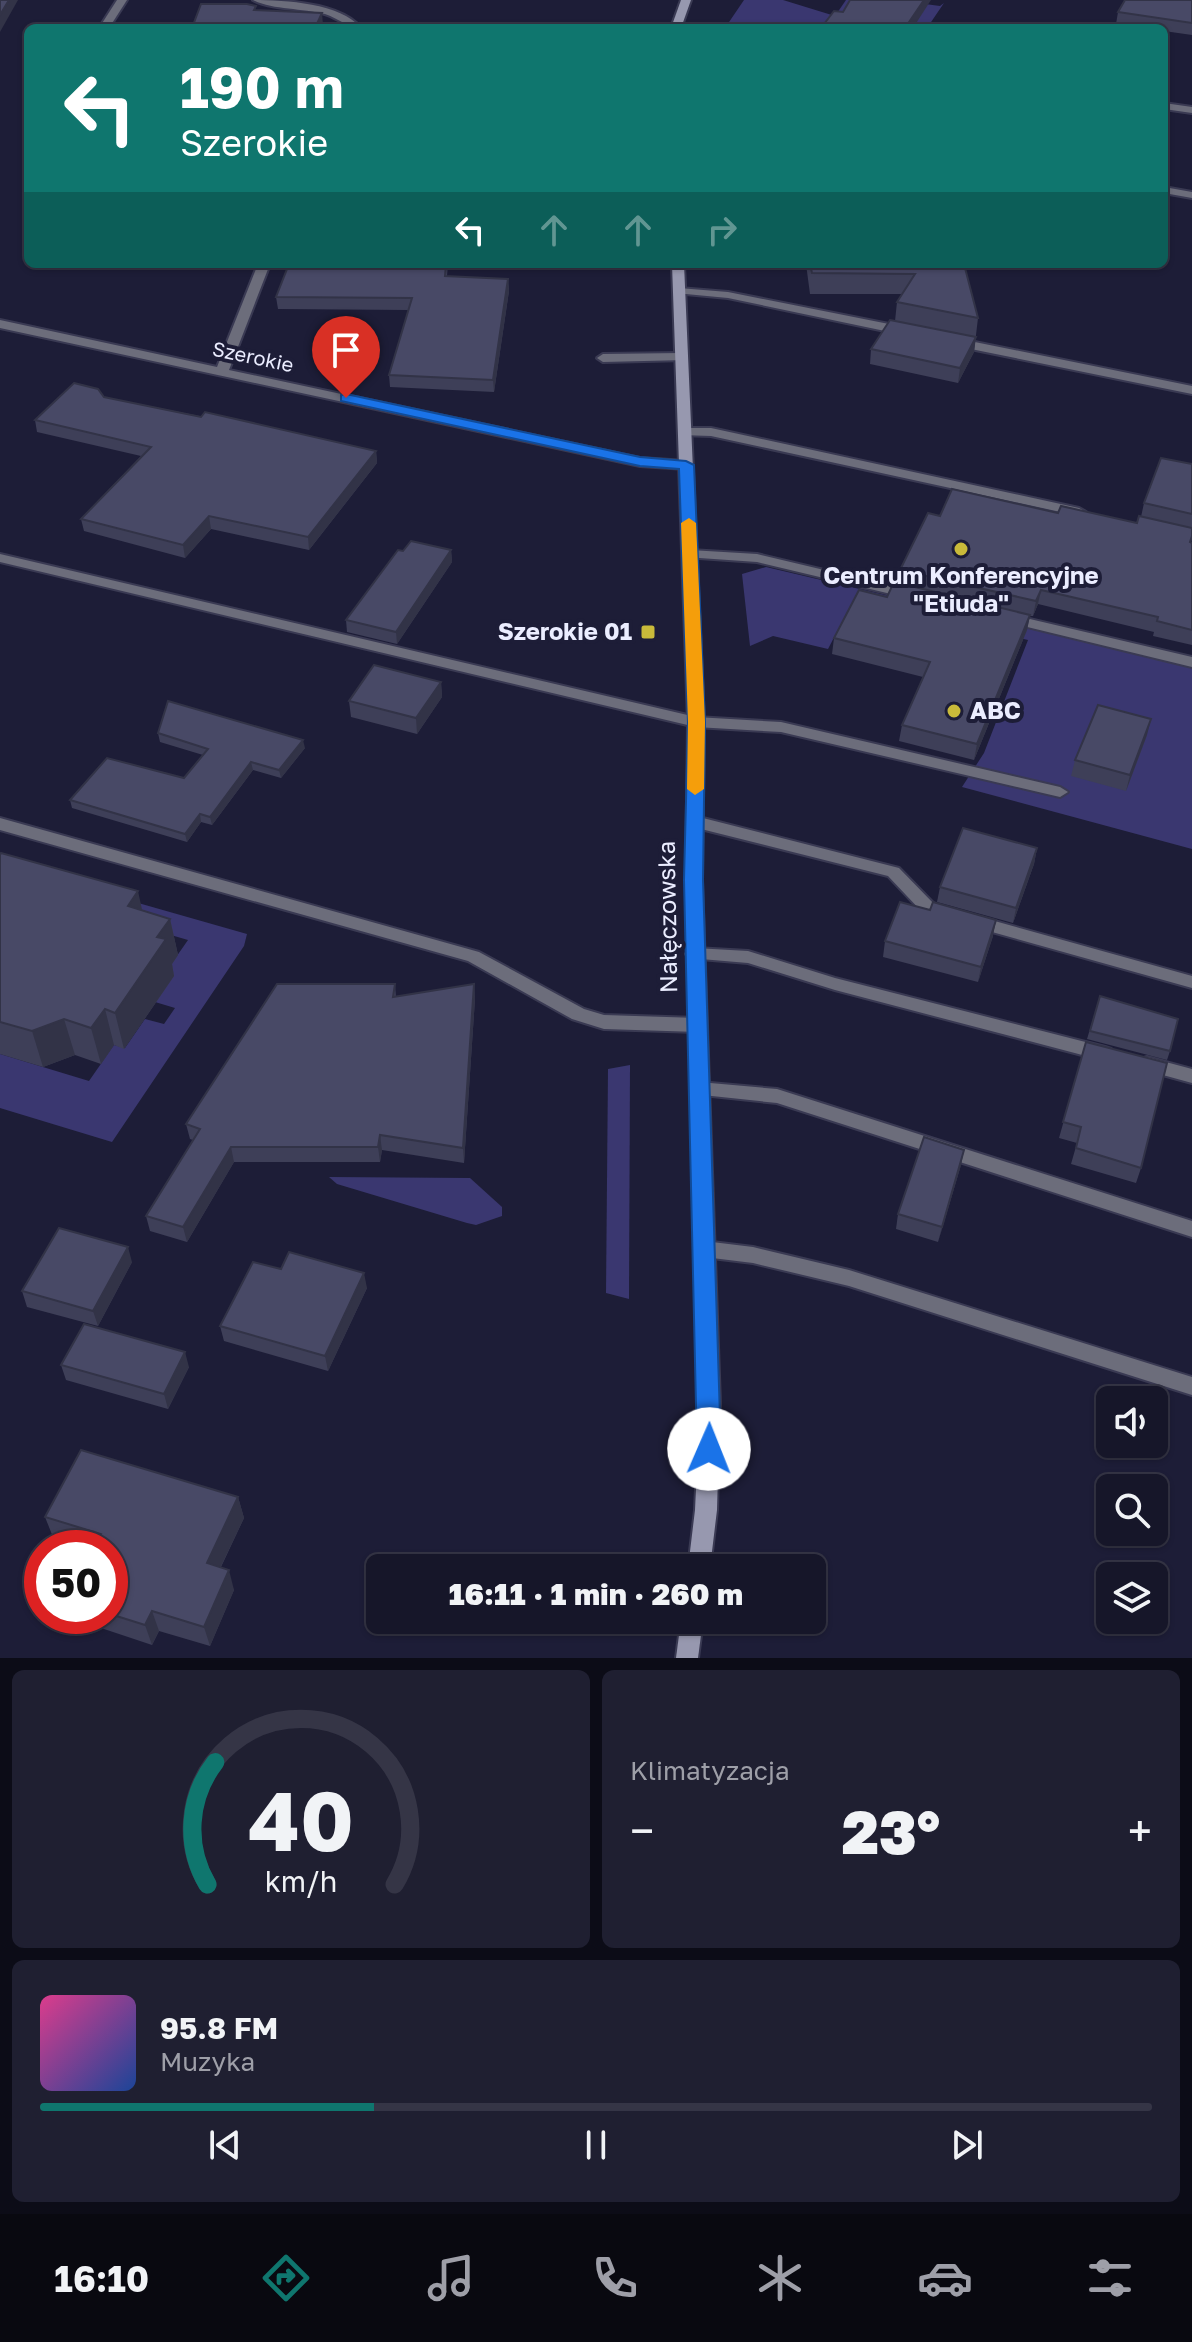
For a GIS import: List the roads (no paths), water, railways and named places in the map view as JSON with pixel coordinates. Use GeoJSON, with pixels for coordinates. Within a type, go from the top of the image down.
{"type":"FeatureCollection","features":[{"type":"Feature","properties":{"kind":"main road"},"geometry":{"type":"LineString","coordinates":[[677,24],[686,0]]}},
{"type":"Feature","properties":{"kind":"main road","name":"Nałęczowska"},"geometry":{"type":"LineString","coordinates":[[678,268],[696,722],[695,954],[710,1404],[706,1510],[701,1554]]}},
{"type":"Feature","properties":{"kind":"main road"},"geometry":{"type":"LineString","coordinates":[[687,1658],[690,1634]]}},
{"type":"Feature","properties":{"kind":"street"},"geometry":{"type":"LineString","coordinates":[[107,24],[122,0]]}},
{"type":"Feature","properties":{"kind":"street"},"geometry":{"type":"LineString","coordinates":[[258,0],[336,14],[350,19],[353,24]]}},
{"type":"Feature","properties":{"kind":"street"},"geometry":{"type":"LineString","coordinates":[[1168,107],[1192,110]]}},
{"type":"Feature","properties":{"kind":"street"},"geometry":{"type":"LineString","coordinates":[[1168,191],[1192,195]]}},
{"type":"Feature","properties":{"kind":"street"},"geometry":{"type":"LineString","coordinates":[[222,371],[262,268]]}},
{"type":"Feature","properties":{"kind":"street"},"geometry":{"type":"LineString","coordinates":[[679,291],[728,295],[914,333]]}},
{"type":"Feature","properties":{"kind":"street","name":"Szerokie"},"geometry":{"type":"LineString","coordinates":[[0,324],[640,462],[686,465]]}},
{"type":"Feature","properties":{"kind":"street"},"geometry":{"type":"LineString","coordinates":[[945,340],[1192,390]]}},
{"type":"Feature","properties":{"kind":"street"},"geometry":{"type":"LineString","coordinates":[[603,358],[682,357]]}},
{"type":"Feature","properties":{"kind":"street"},"geometry":{"type":"LineString","coordinates":[[685,432],[711,432],[1100,516]]}},
{"type":"Feature","properties":{"kind":"street"},"geometry":{"type":"LineString","coordinates":[[690,554],[757,558],[928,599]]}},
{"type":"Feature","properties":{"kind":"street"},"geometry":{"type":"LineString","coordinates":[[0,558],[696,722],[781,727],[1060,792]]}},
{"type":"Feature","properties":{"kind":"street"},"geometry":{"type":"LineString","coordinates":[[990,614],[1192,662]]}},
{"type":"Feature","properties":{"kind":"street"},"geometry":{"type":"LineString","coordinates":[[695,822],[893,872],[929,909],[1192,982]]}},
{"type":"Feature","properties":{"kind":"street"},"geometry":{"type":"LineString","coordinates":[[0,824],[473,956],[578,1014],[604,1022],[698,1025]]}},
{"type":"Feature","properties":{"kind":"street"},"geometry":{"type":"LineString","coordinates":[[695,954],[748,957],[835,984],[1192,1076]]}},
{"type":"Feature","properties":{"kind":"street"},"geometry":{"type":"LineString","coordinates":[[699,1089],[777,1096],[1192,1229]]}},
{"type":"Feature","properties":{"kind":"street"},"geometry":{"type":"LineString","coordinates":[[704,1249],[753,1255],[849,1278],[1192,1386]]}},
{"type":"Feature","properties":{"kind":"place","name":"Centrum Konferencyjne \"Etiuda\""},"geometry":{"type":"Point","coordinates":[961,549]}},
{"type":"Feature","properties":{"kind":"place","name":"Szerokie 01"},"geometry":{"type":"Point","coordinates":[648,632]}},
{"type":"Feature","properties":{"kind":"place","name":"ABC"},"geometry":{"type":"Point","coordinates":[954,711]}}]}
